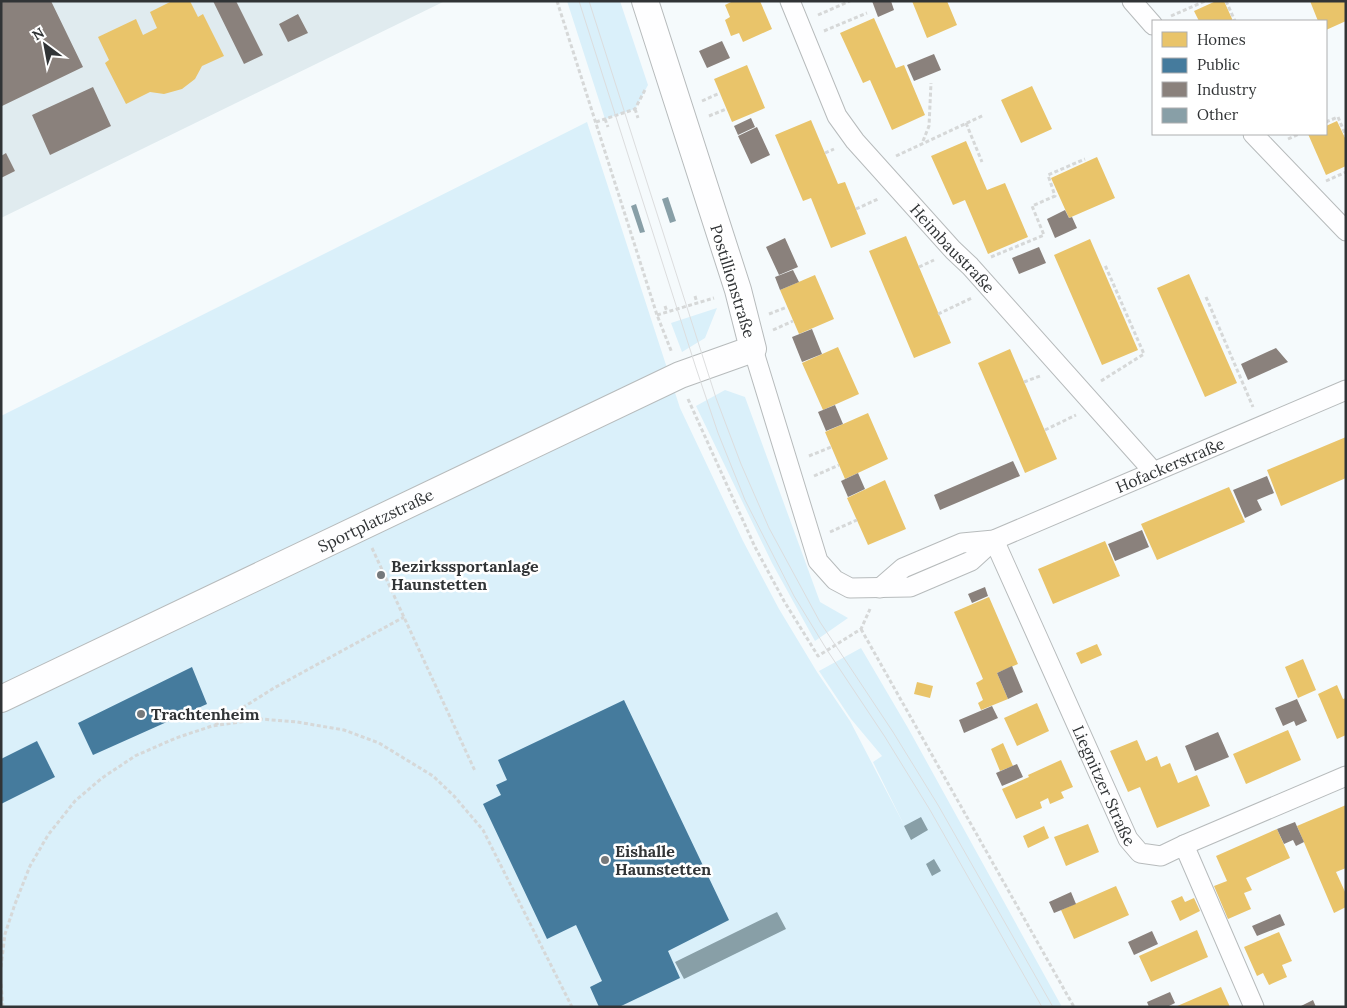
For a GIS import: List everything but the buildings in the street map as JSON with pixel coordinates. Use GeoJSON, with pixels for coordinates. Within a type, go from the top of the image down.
{"type":"FeatureCollection","features":[{"type":"Feature","properties":{"kind":"street","name":"Postillionstraße"},"geometry":{"type":"LineString","coordinates":[[645,1],[738,290],[753,349],[818,561]]}},
{"type":"Feature","properties":{"kind":"street","name":"Heimbaustraße"},"geometry":{"type":"LineString","coordinates":[[790,1],[837,116],[855,141],[970,266],[1153,472]]}},
{"type":"Feature","properties":{"kind":"street"},"geometry":{"type":"LineString","coordinates":[[1132,1],[1159,20]]}},
{"type":"Feature","properties":{"kind":"street"},"geometry":{"type":"LineString","coordinates":[[1254,135],[1346,231]]}},
{"type":"Feature","properties":{"kind":"street","name":"Sportplatzstraße"},"geometry":{"type":"LineString","coordinates":[[1,698],[680,375],[753,349]]}},
{"type":"Feature","properties":{"kind":"street","name":"Hofackerstraße"},"geometry":{"type":"LineString","coordinates":[[818,561],[835,580],[850,588],[880,588],[902,568],[962,543],[994,540],[1346,390]]}},
{"type":"Feature","properties":{"kind":"street","name":"Liegnitzer Straße"},"geometry":{"type":"LineString","coordinates":[[994,540],[1128,839],[1140,853],[1161,856],[1346,776]]}},
{"type":"Feature","properties":{"kind":"street"},"geometry":{"type":"LineString","coordinates":[[1184,845],[1254,1007]]}},
{"type":"Feature","properties":{"kind":"path"},"geometry":{"type":"LineString","coordinates":[[557,1],[657,315],[690,405],[755,548],[784,601],[818,656],[861,629],[1074,1007]]}},
{"type":"Feature","properties":{"kind":"path"},"geometry":{"type":"LineString","coordinates":[[802,31],[850,1]]}},
{"type":"Feature","properties":{"kind":"path"},"geometry":{"type":"LineString","coordinates":[[1162,20],[1205,1]]}},
{"type":"Feature","properties":{"kind":"path"},"geometry":{"type":"LineString","coordinates":[[1226,1],[1235,20]]}},
{"type":"Feature","properties":{"kind":"path"},"geometry":{"type":"LineString","coordinates":[[802,31],[867,13]]}},
{"type":"Feature","properties":{"kind":"path"},"geometry":{"type":"LineString","coordinates":[[923,142],[929,126],[931,83]]}},
{"type":"Feature","properties":{"kind":"path"},"geometry":{"type":"LineString","coordinates":[[596,122],[635,109],[648,85]]}},
{"type":"Feature","properties":{"kind":"path"},"geometry":{"type":"LineString","coordinates":[[635,109],[638,118]]}},
{"type":"Feature","properties":{"kind":"path"},"geometry":{"type":"LineString","coordinates":[[877,166],[923,142],[984,115]]}},
{"type":"Feature","properties":{"kind":"path"},"geometry":{"type":"LineString","coordinates":[[1327,122],[1338,117],[1346,136]]}},
{"type":"Feature","properties":{"kind":"path"},"geometry":{"type":"LineString","coordinates":[[606,119],[608,127]]}},
{"type":"Feature","properties":{"kind":"path"},"geometry":{"type":"LineString","coordinates":[[966,123],[982,162]]}},
{"type":"Feature","properties":{"kind":"path"},"geometry":{"type":"LineString","coordinates":[[970,266],[1044,235],[1032,206],[1055,196],[1048,175],[1085,159]]}},
{"type":"Feature","properties":{"kind":"path"},"geometry":{"type":"LineString","coordinates":[[1045,430],[1089,399],[1144,354],[1105,265]]}},
{"type":"Feature","properties":{"kind":"path"},"geometry":{"type":"LineString","coordinates":[[657,315],[738,290]]}},
{"type":"Feature","properties":{"kind":"path"},"geometry":{"type":"LineString","coordinates":[[938,314],[991,290]]}},
{"type":"Feature","properties":{"kind":"path"},"geometry":{"type":"LineString","coordinates":[[695,296],[697,302]]}},
{"type":"Feature","properties":{"kind":"path"},"geometry":{"type":"LineString","coordinates":[[1206,297],[1260,426]]}},
{"type":"Feature","properties":{"kind":"path"},"geometry":{"type":"LineString","coordinates":[[665,306],[667,312]]}},
{"type":"Feature","properties":{"kind":"path"},"geometry":{"type":"LineString","coordinates":[[794,484],[839,465]]}},
{"type":"Feature","properties":{"kind":"path"},"geometry":{"type":"LineString","coordinates":[[811,540],[857,520]]}},
{"type":"Feature","properties":{"kind":"path"},"geometry":{"type":"LineString","coordinates":[[362,527],[475,770]]}},
{"type":"Feature","properties":{"kind":"path"},"geometry":{"type":"LineString","coordinates":[[212,726],[274,688],[404,617]]}},
{"type":"Feature","properties":{"kind":"path"},"geometry":{"type":"LineString","coordinates":[[1,968],[6,934],[30,866],[48,836],[75,801],[102,778],[134,756],[176,738],[212,726],[261,719],[297,722],[344,730],[379,743],[434,776],[454,796],[482,830],[572,1007]]}},
{"type":"Feature","properties":{"kind":"path"},"geometry":{"type":"LineString","coordinates":[[1,984],[3,1007]]}},
{"type":"Feature","properties":{"kind":"shaded area"},"geometry":{"type":"Polygon","coordinates":[[[1,1],[445,1],[1,218],[1,1]]]}},
{"type":"Feature","properties":{"kind":"shaded area"},"geometry":{"type":"Polygon","coordinates":[[[567,1],[620,1],[648,85],[635,109],[605,119],[567,1]]]}},
{"type":"Feature","properties":{"kind":"shaded area","name":"Bezirkssportanlage Haunstetten"},"geometry":{"type":"Polygon","coordinates":[[[587,122],[680,408],[743,541],[779,609],[817,672],[850,721],[904,825],[873,762],[882,756],[851,719],[819,671],[861,648],[908,728],[1062,1007],[1,1007],[1,416],[587,122]]]}},
{"type":"Feature","properties":{"kind":"shaded area"},"geometry":{"type":"Polygon","coordinates":[[[717,308],[705,338],[682,352],[671,323],[717,308]]]}},
{"type":"Feature","properties":{"kind":"shaded area"},"geometry":{"type":"Polygon","coordinates":[[[725,390],[745,397],[820,602],[848,618],[815,641],[772,563],[696,406],[725,390]]]}},
{"type":"Feature","properties":{"kind":"tram line"},"geometry":{"type":"LineString","coordinates":[[579,1],[696,368],[718,433],[745,500],[794,596],[930,810],[1042,1007]]}},
{"type":"Feature","properties":{"kind":"tram line"},"geometry":{"type":"LineString","coordinates":[[589,1],[716,398],[741,464],[769,528],[820,622],[893,732],[938,805],[1053,1007]]}},
{"type":"Feature","properties":{"kind":"place","name":"Bezirkssportanlage Haunstetten"},"geometry":{"type":"Point","coordinates":[381,575]}},
{"type":"Feature","properties":{"kind":"place","name":"Trachtenheim"},"geometry":{"type":"Point","coordinates":[141,714]}},
{"type":"Feature","properties":{"kind":"place","name":"Eishalle Haunstetten"},"geometry":{"type":"Point","coordinates":[605,860]}}]}
